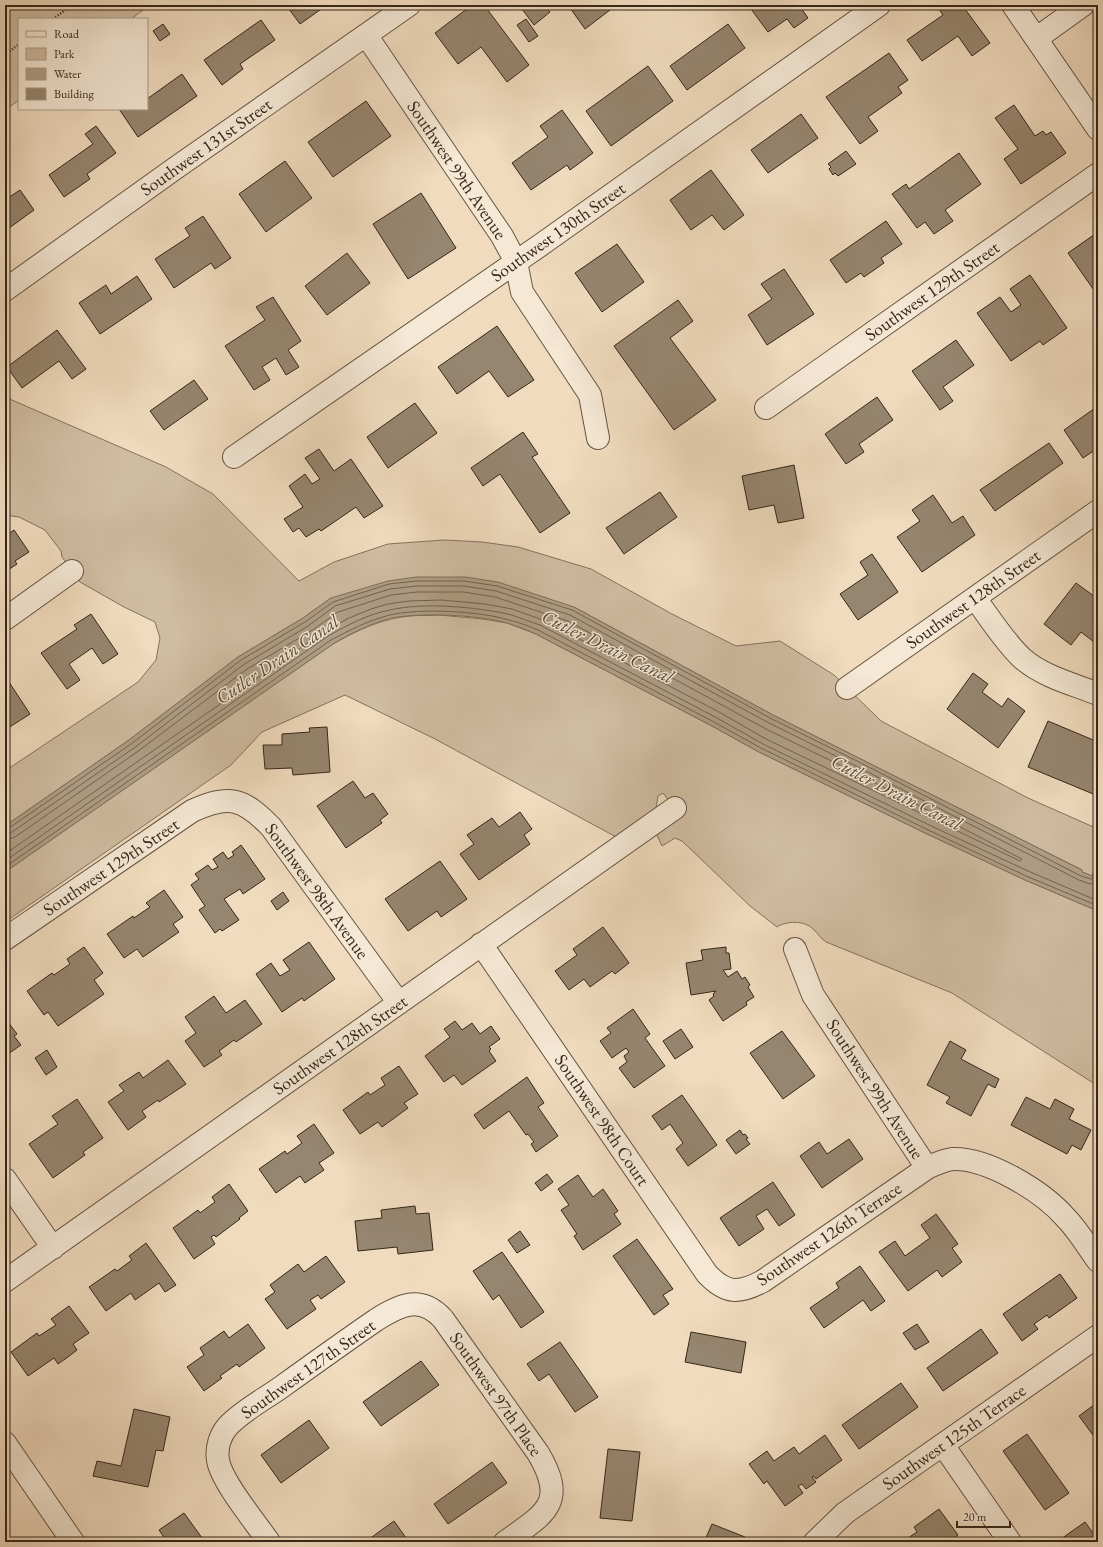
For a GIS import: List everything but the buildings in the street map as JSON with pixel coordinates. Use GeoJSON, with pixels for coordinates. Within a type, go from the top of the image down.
{"type":"FeatureCollection","features":[{"type":"Feature","properties":{"kind":"street","name":"Southwest 131st Street"},"geometry":{"type":"LineString","coordinates":[[5,290],[176,167],[409,5]]}},
{"type":"Feature","properties":{"kind":"street","name":"Southwest 130th Street"},"geometry":{"type":"LineString","coordinates":[[234,457],[516,262],[879,5]]}},
{"type":"Feature","properties":{"kind":"street"},"geometry":{"type":"LineString","coordinates":[[1013,5],[1098,129]]}},
{"type":"Feature","properties":{"kind":"street"},"geometry":{"type":"LineString","coordinates":[[1037,38],[1083,5]]}},
{"type":"Feature","properties":{"kind":"street","name":"Southwest 99th Avenue"},"geometry":{"type":"LineString","coordinates":[[366,35],[494,223],[516,262],[522,292],[590,395],[598,438]]}},
{"type":"Feature","properties":{"kind":"street","name":"Southwest 129th Street"},"geometry":{"type":"LineString","coordinates":[[766,408],[1098,174]]}},
{"type":"Feature","properties":{"kind":"street","name":"Southwest 128th Street"},"geometry":{"type":"LineString","coordinates":[[847,688],[1098,511]]}},
{"type":"Feature","properties":{"kind":"street"},"geometry":{"type":"LineString","coordinates":[[5,619],[72,571]]}},
{"type":"Feature","properties":{"kind":"street"},"geometry":{"type":"LineString","coordinates":[[975,598],[998,630],[1021,658],[1055,678],[1098,694]]}},
{"type":"Feature","properties":{"kind":"street","name":"Southwest 129th Street"},"geometry":{"type":"LineString","coordinates":[[5,939],[192,811],[207,804],[219,801]]}},
{"type":"Feature","properties":{"kind":"street","name":"Southwest 98th Avenue"},"geometry":{"type":"LineString","coordinates":[[219,801],[236,802],[248,806],[260,815],[271,827],[399,1003]]}},
{"type":"Feature","properties":{"kind":"street","name":"Southwest 128th Street"},"geometry":{"type":"LineString","coordinates":[[5,1281],[675,808]]}},
{"type":"Feature","properties":{"kind":"street","name":"Southwest 98th Court"},"geometry":{"type":"LineString","coordinates":[[481,944],[707,1274],[713,1280],[729,1289]]}},
{"type":"Feature","properties":{"kind":"street","name":"Southwest 99th Avenue"},"geometry":{"type":"LineString","coordinates":[[795,949],[812,995],[927,1168],[951,1159],[966,1161],[992,1169],[1026,1185],[1040,1194],[1065,1216],[1098,1261]]}},
{"type":"Feature","properties":{"kind":"street","name":"Southwest 126th Terrace"},"geometry":{"type":"LineString","coordinates":[[729,1289],[743,1290],[763,1281],[927,1168]]}},
{"type":"Feature","properties":{"kind":"street"},"geometry":{"type":"LineString","coordinates":[[5,1179],[53,1248]]}},
{"type":"Feature","properties":{"kind":"street","name":"Southwest 127th Street"},"geometry":{"type":"LineString","coordinates":[[269,1542],[226,1480],[220,1467],[217,1458],[219,1445],[224,1432],[250,1409],[387,1313],[399,1308],[422,1304]]}},
{"type":"Feature","properties":{"kind":"street","name":"Southwest 97th Place"},"geometry":{"type":"LineString","coordinates":[[422,1304],[429,1307],[443,1319],[538,1453],[547,1468],[551,1479],[552,1496],[549,1504],[541,1516],[505,1542]]}},
{"type":"Feature","properties":{"kind":"street","name":"Southwest 125th Terrace"},"geometry":{"type":"LineString","coordinates":[[815,1542],[845,1513],[1098,1336]]}},
{"type":"Feature","properties":{"kind":"street"},"geometry":{"type":"LineString","coordinates":[[5,1443],[73,1542]]}},
{"type":"Feature","properties":{"kind":"street"},"geometry":{"type":"LineString","coordinates":[[943,1445],[1010,1542]]}},
{"type":"Feature","properties":{"kind":"path"},"geometry":{"type":"LineString","coordinates":[[54,18],[72,5]]}},
{"type":"Feature","properties":{"kind":"path"},"geometry":{"type":"LineString","coordinates":[[5,56],[18,45]]}},
{"type":"Feature","properties":{"kind":"green space"},"geometry":{"type":"Polygon","coordinates":[[[5,5],[150,5],[132,18],[18,18],[18,101],[5,110],[5,5]]]}},
{"type":"Feature","properties":{"kind":"green space"},"geometry":{"type":"Polygon","coordinates":[[[5,397],[166,467],[213,494],[299,581],[334,562],[388,544],[444,540],[482,542],[518,547],[591,569],[672,614],[736,646],[780,641],[834,675],[881,721],[1028,798],[1098,829],[1098,874],[1094,872],[1092,876],[1082,872],[1082,870],[773,715],[574,607],[331,598],[303,618],[238,657],[129,740],[5,826],[5,771],[138,682],[156,660],[160,638],[155,622],[124,607],[80,582],[62,557],[61,551],[45,530],[19,517],[5,515],[5,397]]]}},
{"type":"Feature","properties":{"kind":"green space"},"geometry":{"type":"Polygon","coordinates":[[[439,615],[507,623],[536,634],[759,752],[1025,880],[1098,911],[1098,1086],[952,993],[826,942],[813,929],[805,924],[795,922],[777,927],[750,906],[682,841],[675,838],[662,846],[656,833],[681,817],[663,793],[658,796],[656,808],[618,838],[435,739],[345,695],[262,732],[231,765],[5,922],[5,872],[333,644],[361,630],[391,619],[411,616],[439,615]]]}},
{"type":"Feature","properties":{"kind":"water","name":"Cutler Drain Canal"},"geometry":{"type":"Polygon","coordinates":[[[416,577],[465,577],[498,582],[574,607],[773,715],[1082,870],[1082,872],[1092,876],[1094,872],[1098,874],[1098,911],[1025,880],[759,752],[536,634],[514,625],[495,620],[450,615],[419,615],[392,618],[354,632],[333,644],[5,872],[5,826],[129,740],[238,657],[303,618],[331,598],[388,581],[416,577]]]}}]}
